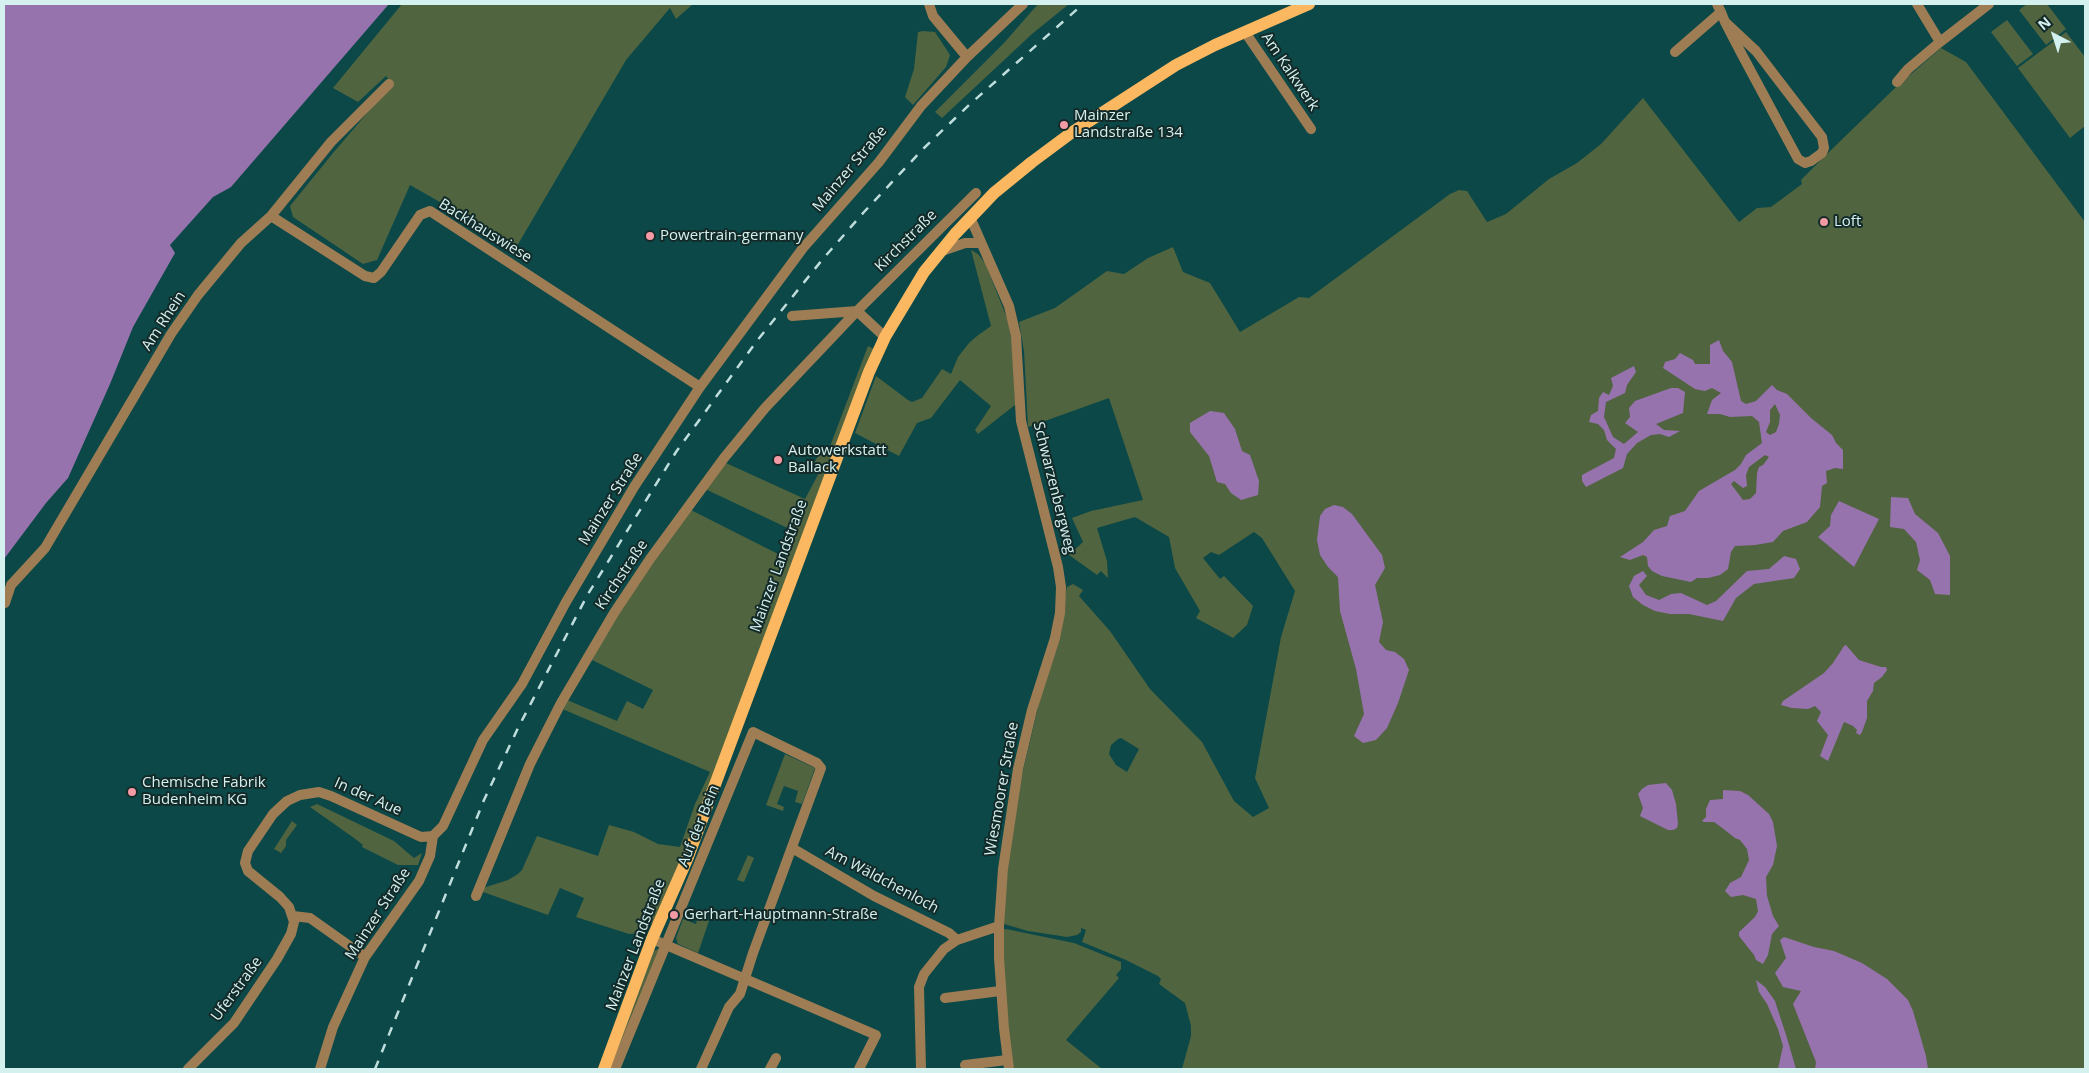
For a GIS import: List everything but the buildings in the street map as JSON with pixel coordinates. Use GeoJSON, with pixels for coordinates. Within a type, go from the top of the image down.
{"type":"FeatureCollection","features":[{"type":"Feature","properties":{"kind":"main road","name":"Mainzer Landstraße"},"geometry":{"type":"LineString","coordinates":[[607,1067],[652,939],[688,858],[869,372],[884,337],[904,303],[939,252],[970,218],[1014,176],[1071,133],[1176,65],[1309,4]]}},
{"type":"Feature","properties":{"kind":"street"},"geometry":{"type":"LineString","coordinates":[[928,4],[933,16],[967,58]]}},
{"type":"Feature","properties":{"kind":"street","name":"Mainzer Straße"},"geometry":{"type":"LineString","coordinates":[[320,1069],[333,1028],[365,957],[419,881],[430,856],[432,836],[443,826],[483,740],[522,684],[604,536],[700,388],[803,248],[879,162],[921,106],[1023,4]]}},
{"type":"Feature","properties":{"kind":"street"},"geometry":{"type":"LineString","coordinates":[[1917,4],[1940,42]]}},
{"type":"Feature","properties":{"kind":"street"},"geometry":{"type":"LineString","coordinates":[[1897,82],[1908,69],[1989,4]]}},
{"type":"Feature","properties":{"kind":"street"},"geometry":{"type":"LineString","coordinates":[[1674,52],[1721,13]]}},
{"type":"Feature","properties":{"kind":"street"},"geometry":{"type":"LineString","coordinates":[[1721,13],[1756,51],[1822,137],[1824,148],[1816,157],[1805,163],[1798,159],[1721,13]]}},
{"type":"Feature","properties":{"kind":"street","name":"Am Kalkwerk"},"geometry":{"type":"LineString","coordinates":[[1245,32],[1311,129]]}},
{"type":"Feature","properties":{"kind":"street","name":"Am Rhein"},"geometry":{"type":"LineString","coordinates":[[5,603],[11,585],[45,548],[171,334],[216,272],[242,243],[271,216],[331,142],[389,84]]}},
{"type":"Feature","properties":{"kind":"street","name":"Kirchstraße"},"geometry":{"type":"LineString","coordinates":[[476,896],[530,764],[561,703],[614,613],[650,558],[730,451],[765,408],[856,311],[976,193]]}},
{"type":"Feature","properties":{"kind":"street","name":"Backhauswiese"},"geometry":{"type":"LineString","coordinates":[[271,216],[365,276],[374,278],[382,272],[420,215],[430,212],[700,388]]}},
{"type":"Feature","properties":{"kind":"street","name":"Schwarzenbergweg"},"geometry":{"type":"LineString","coordinates":[[970,218],[1009,306],[1016,336],[1021,421],[1058,567]]}},
{"type":"Feature","properties":{"kind":"street"},"geometry":{"type":"LineString","coordinates":[[939,252],[965,243],[981,243]]}},
{"type":"Feature","properties":{"kind":"street"},"geometry":{"type":"LineString","coordinates":[[792,316],[856,311],[884,337]]}},
{"type":"Feature","properties":{"kind":"street","name":"Wiesmoorer Straße"},"geometry":{"type":"LineString","coordinates":[[965,1065],[1008,1065],[1000,991],[999,926],[1003,869],[1018,769],[1027,729],[1055,638],[1060,614],[1061,588],[1058,567]]}},
{"type":"Feature","properties":{"kind":"street","name":"Auf der Bein"},"geometry":{"type":"LineString","coordinates":[[607,1067],[667,945],[753,732],[817,763],[821,768],[792,848]]}},
{"type":"Feature","properties":{"kind":"street","name":"In der Aue"},"geometry":{"type":"LineString","coordinates":[[293,916],[286,903],[248,871],[245,863],[248,851],[268,821],[287,801],[300,795],[318,792],[331,796],[416,835],[432,836]]}},
{"type":"Feature","properties":{"kind":"street"},"geometry":{"type":"LineString","coordinates":[[700,1069],[729,1007],[740,994],[753,953],[792,848]]}},
{"type":"Feature","properties":{"kind":"street","name":"Am Wäldchenloch"},"geometry":{"type":"LineString","coordinates":[[792,848],[874,896],[949,933],[957,940]]}},
{"type":"Feature","properties":{"kind":"street"},"geometry":{"type":"LineString","coordinates":[[293,916],[310,918],[365,957]]}},
{"type":"Feature","properties":{"kind":"street","name":"Uferstraße"},"geometry":{"type":"LineString","coordinates":[[188,1069],[237,1018],[288,941],[293,928],[293,916]]}},
{"type":"Feature","properties":{"kind":"street"},"geometry":{"type":"LineString","coordinates":[[921,1069],[919,987],[924,974],[934,959],[957,940],[999,926]]}},
{"type":"Feature","properties":{"kind":"street"},"geometry":{"type":"LineString","coordinates":[[652,939],[876,1035],[859,1069]]}},
{"type":"Feature","properties":{"kind":"street"},"geometry":{"type":"LineString","coordinates":[[945,998],[1000,991]]}},
{"type":"Feature","properties":{"kind":"street"},"geometry":{"type":"LineString","coordinates":[[770,1069],[776,1058]]}},
{"type":"Feature","properties":{"kind":"green space"},"geometry":{"type":"Polygon","coordinates":[[[402,4],[693,4],[676,19],[670,8],[626,60],[517,246],[410,185],[377,260],[363,264],[293,217],[290,206],[392,84],[386,76],[358,102],[333,88],[402,4]]]}},
{"type":"Feature","properties":{"kind":"green space"},"geometry":{"type":"Polygon","coordinates":[[[1038,4],[1069,4],[1032,34],[942,118],[935,112],[1004,43],[1038,4]]]}},
{"type":"Feature","properties":{"kind":"green space"},"geometry":{"type":"Polygon","coordinates":[[[2027,4],[2047,4],[2066,29],[2046,45],[2019,10],[2027,4]]]}},
{"type":"Feature","properties":{"kind":"green space"},"geometry":{"type":"Polygon","coordinates":[[[2007,20],[2033,54],[2017,66],[1991,32],[2007,20]]]}},
{"type":"Feature","properties":{"kind":"green space"},"geometry":{"type":"Polygon","coordinates":[[[918,32],[935,32],[950,55],[946,67],[913,105],[905,97],[914,69],[918,32]]]}},
{"type":"Feature","properties":{"kind":"green space"},"geometry":{"type":"Polygon","coordinates":[[[2066,32],[2085,57],[2085,126],[2070,138],[2018,68],[2066,32]]]}},
{"type":"Feature","properties":{"kind":"green space"},"geometry":{"type":"Polygon","coordinates":[[[1941,48],[1966,62],[2085,222],[2085,1069],[1182,1069],[1191,1036],[1191,1026],[1185,1003],[1159,984],[1161,979],[1158,976],[1126,960],[1082,942],[1086,930],[1081,928],[1081,932],[1077,935],[1067,937],[1028,931],[1004,924],[1013,812],[1067,587],[1073,584],[1083,590],[1079,596],[1110,631],[1150,689],[1202,742],[1234,801],[1253,817],[1269,808],[1255,778],[1281,637],[1295,591],[1262,538],[1254,532],[1219,555],[1211,552],[1203,558],[1220,579],[1224,576],[1253,606],[1247,625],[1233,638],[1196,618],[1200,611],[1175,568],[1169,537],[1135,517],[1097,528],[1107,561],[1108,578],[1101,571],[1097,575],[1069,555],[1083,542],[1072,518],[1091,511],[1143,500],[1109,398],[1028,427],[1024,351],[1019,322],[1055,308],[1107,271],[1124,274],[1148,258],[1173,247],[1183,272],[1210,283],[1240,332],[1299,297],[1309,298],[1450,194],[1459,190],[1467,191],[1487,222],[1506,214],[1549,179],[1577,163],[1601,144],[1643,98],[1739,222],[1757,208],[1771,207],[1802,184],[1801,180],[1895,88],[1941,48]],[[1121,738],[1111,745],[1109,754],[1116,765],[1127,772],[1139,749],[1121,738]]]}},
{"type":"Feature","properties":{"kind":"green space"},"geometry":{"type":"Polygon","coordinates":[[[971,250],[978,254],[985,263],[1007,318],[1014,351],[1015,405],[978,434],[975,430],[991,406],[960,380],[931,418],[917,423],[899,456],[855,433],[876,376],[912,402],[922,398],[942,369],[951,374],[958,357],[969,343],[991,326],[971,250]]]}},
{"type":"Feature","properties":{"kind":"green space"},"geometry":{"type":"Polygon","coordinates":[[[868,346],[874,349],[677,871],[654,924],[652,923],[643,933],[629,934],[576,917],[584,898],[560,888],[548,915],[483,892],[483,888],[508,880],[522,870],[537,836],[598,856],[609,825],[634,832],[658,844],[680,847],[695,804],[710,772],[560,708],[567,700],[617,721],[627,701],[643,709],[653,690],[592,660],[617,612],[689,509],[784,557],[794,531],[703,488],[726,463],[805,499],[821,469],[813,465],[823,447],[829,449],[868,346]]]}},
{"type":"Feature","properties":{"kind":"green space"},"geometry":{"type":"Polygon","coordinates":[[[785,754],[815,768],[802,804],[795,802],[798,791],[784,786],[777,804],[784,807],[783,811],[766,805],[785,754]]]}},
{"type":"Feature","properties":{"kind":"green space"},"geometry":{"type":"Polygon","coordinates":[[[317,804],[394,841],[414,858],[422,853],[418,865],[398,865],[362,847],[363,845],[354,838],[310,807],[317,804]]]}},
{"type":"Feature","properties":{"kind":"green space"},"geometry":{"type":"Polygon","coordinates":[[[292,821],[297,825],[286,840],[286,846],[281,853],[274,849],[292,821]]]}},
{"type":"Feature","properties":{"kind":"green space"},"geometry":{"type":"Polygon","coordinates":[[[748,855],[754,858],[744,882],[737,880],[748,855]]]}},
{"type":"Feature","properties":{"kind":"green space"},"geometry":{"type":"Polygon","coordinates":[[[686,913],[709,921],[698,953],[678,944],[676,938],[683,919],[696,924],[697,920],[685,915],[686,913]]]}},
{"type":"Feature","properties":{"kind":"green space"},"geometry":{"type":"Polygon","coordinates":[[[1006,929],[1074,943],[1121,962],[1121,969],[1116,975],[1119,978],[1066,1040],[1102,1069],[1012,1069],[1008,1019],[1004,1016],[1004,943],[1002,930],[1006,929]]]}},
{"type":"Feature","properties":{"kind":"green space"},"geometry":{"type":"Polygon","coordinates":[[[660,949],[610,1069],[654,951],[660,949]]]}},
{"type":"Feature","properties":{"kind":"shaded area"},"geometry":{"type":"Polygon","coordinates":[[[4,4],[389,4],[231,187],[213,197],[170,245],[175,253],[133,327],[68,478],[46,503],[4,559],[4,4]]]}},
{"type":"Feature","properties":{"kind":"shaded area"},"geometry":{"type":"Polygon","coordinates":[[[1719,340],[1723,351],[1732,362],[1741,401],[1746,404],[1756,401],[1772,385],[1777,390],[1787,394],[1811,418],[1832,435],[1836,443],[1843,450],[1843,469],[1835,468],[1826,471],[1827,483],[1822,486],[1820,507],[1807,522],[1783,531],[1773,542],[1735,546],[1731,552],[1728,569],[1720,575],[1697,578],[1691,582],[1662,576],[1652,571],[1648,566],[1647,557],[1643,555],[1630,560],[1620,557],[1643,542],[1654,530],[1667,526],[1670,516],[1685,511],[1699,491],[1735,470],[1746,455],[1762,443],[1759,422],[1752,416],[1730,417],[1720,414],[1707,414],[1712,400],[1721,393],[1712,388],[1705,391],[1695,389],[1663,368],[1665,362],[1675,359],[1680,353],[1693,360],[1695,364],[1710,364],[1710,345],[1719,340]],[[1775,404],[1770,410],[1770,422],[1766,432],[1770,435],[1776,432],[1779,424],[1780,415],[1775,404]],[[1765,455],[1749,467],[1746,475],[1747,486],[1743,488],[1734,481],[1731,484],[1743,500],[1750,499],[1756,493],[1759,467],[1769,457],[1765,455]]]}},
{"type":"Feature","properties":{"kind":"shaded area"},"geometry":{"type":"Polygon","coordinates":[[[1634,366],[1636,372],[1627,385],[1625,393],[1606,402],[1604,417],[1613,437],[1624,444],[1638,432],[1625,423],[1630,417],[1629,408],[1635,401],[1671,388],[1678,388],[1685,392],[1683,413],[1656,424],[1664,430],[1680,431],[1669,437],[1660,434],[1651,435],[1637,443],[1627,454],[1623,468],[1586,487],[1582,481],[1582,475],[1614,458],[1616,449],[1607,440],[1604,430],[1598,424],[1589,422],[1591,415],[1598,411],[1599,398],[1603,392],[1609,395],[1613,386],[1611,378],[1634,366]]]}},
{"type":"Feature","properties":{"kind":"shaded area"},"geometry":{"type":"Polygon","coordinates":[[[1210,411],[1224,413],[1235,429],[1242,451],[1250,455],[1259,481],[1258,495],[1241,500],[1231,493],[1225,484],[1217,482],[1209,456],[1190,432],[1190,423],[1210,411]]]}},
{"type":"Feature","properties":{"kind":"shaded area"},"geometry":{"type":"Polygon","coordinates":[[[1891,497],[1908,498],[1915,514],[1938,533],[1950,556],[1950,595],[1935,594],[1930,580],[1917,570],[1920,560],[1916,542],[1904,529],[1890,527],[1891,497]]]}},
{"type":"Feature","properties":{"kind":"shaded area"},"geometry":{"type":"Polygon","coordinates":[[[1839,501],[1879,519],[1854,567],[1818,537],[1830,526],[1831,515],[1839,501]]]}},
{"type":"Feature","properties":{"kind":"shaded area"},"geometry":{"type":"Polygon","coordinates":[[[1334,505],[1343,507],[1352,514],[1382,555],[1385,568],[1375,585],[1383,622],[1379,642],[1386,650],[1395,652],[1404,659],[1409,670],[1387,728],[1376,740],[1363,743],[1354,736],[1364,714],[1356,669],[1340,611],[1338,577],[1320,555],[1317,540],[1320,516],[1325,509],[1334,505]]]}},
{"type":"Feature","properties":{"kind":"shaded area"},"geometry":{"type":"Polygon","coordinates":[[[1784,556],[1796,559],[1800,569],[1794,578],[1754,584],[1736,598],[1723,621],[1689,614],[1670,614],[1655,611],[1633,597],[1629,586],[1634,576],[1643,571],[1647,576],[1639,585],[1646,595],[1659,600],[1671,594],[1681,593],[1707,605],[1716,601],[1747,571],[1769,569],[1784,556]]]}},
{"type":"Feature","properties":{"kind":"shaded area"},"geometry":{"type":"Polygon","coordinates":[[[1846,645],[1859,660],[1886,667],[1887,670],[1874,683],[1873,691],[1867,701],[1867,718],[1862,732],[1860,735],[1856,733],[1857,730],[1853,726],[1844,722],[1828,761],[1820,756],[1828,735],[1817,721],[1821,712],[1815,706],[1808,709],[1781,705],[1783,701],[1824,673],[1846,645]]]}},
{"type":"Feature","properties":{"kind":"shaded area"},"geometry":{"type":"Polygon","coordinates":[[[1666,783],[1672,790],[1676,804],[1678,824],[1677,828],[1673,830],[1668,830],[1640,816],[1643,808],[1638,794],[1648,785],[1666,783]]]}},
{"type":"Feature","properties":{"kind":"shaded area"},"geometry":{"type":"Polygon","coordinates":[[[1723,790],[1740,791],[1748,795],[1769,814],[1773,822],[1777,846],[1773,865],[1766,877],[1767,896],[1773,916],[1779,926],[1772,934],[1768,955],[1763,964],[1756,960],[1739,936],[1739,932],[1755,917],[1758,911],[1756,899],[1743,895],[1731,897],[1725,891],[1730,883],[1741,877],[1749,860],[1747,849],[1740,840],[1714,822],[1702,821],[1706,817],[1706,809],[1710,800],[1723,799],[1723,790]]]}},
{"type":"Feature","properties":{"kind":"shaded area"},"geometry":{"type":"Polygon","coordinates":[[[1784,937],[1814,947],[1834,951],[1862,963],[1887,979],[1908,1000],[1913,1011],[1928,1069],[1815,1069],[1816,1062],[1793,1004],[1801,991],[1783,987],[1775,973],[1786,958],[1780,940],[1784,937]]]}},
{"type":"Feature","properties":{"kind":"shaded area"},"geometry":{"type":"Polygon","coordinates":[[[1756,980],[1765,987],[1775,1001],[1796,1069],[1778,1069],[1783,1046],[1778,1029],[1767,1004],[1759,992],[1756,980]]]}},
{"type":"Feature","properties":{"kind":"railway"},"geometry":{"type":"LineString","coordinates":[[375,1069],[484,800],[518,728],[588,594],[676,452],[756,342],[822,260],[864,212],[924,148],[969,105],[1083,4]]}},
{"type":"Feature","properties":{"kind":"place","name":"Mainzer Landstraße 134"},"geometry":{"type":"Point","coordinates":[1064,125]}},
{"type":"Feature","properties":{"kind":"place","name":"Loft"},"geometry":{"type":"Point","coordinates":[1824,222]}},
{"type":"Feature","properties":{"kind":"place","name":"Powertrain-germany"},"geometry":{"type":"Point","coordinates":[650,236]}},
{"type":"Feature","properties":{"kind":"place","name":"Autowerkstatt Ballack"},"geometry":{"type":"Point","coordinates":[778,460]}},
{"type":"Feature","properties":{"kind":"place","name":"Chemische Fabrik Budenheim KG"},"geometry":{"type":"Point","coordinates":[132,792]}},
{"type":"Feature","properties":{"kind":"place","name":"Gerhart-Hauptmann-Straße"},"geometry":{"type":"Point","coordinates":[674,915]}}]}
